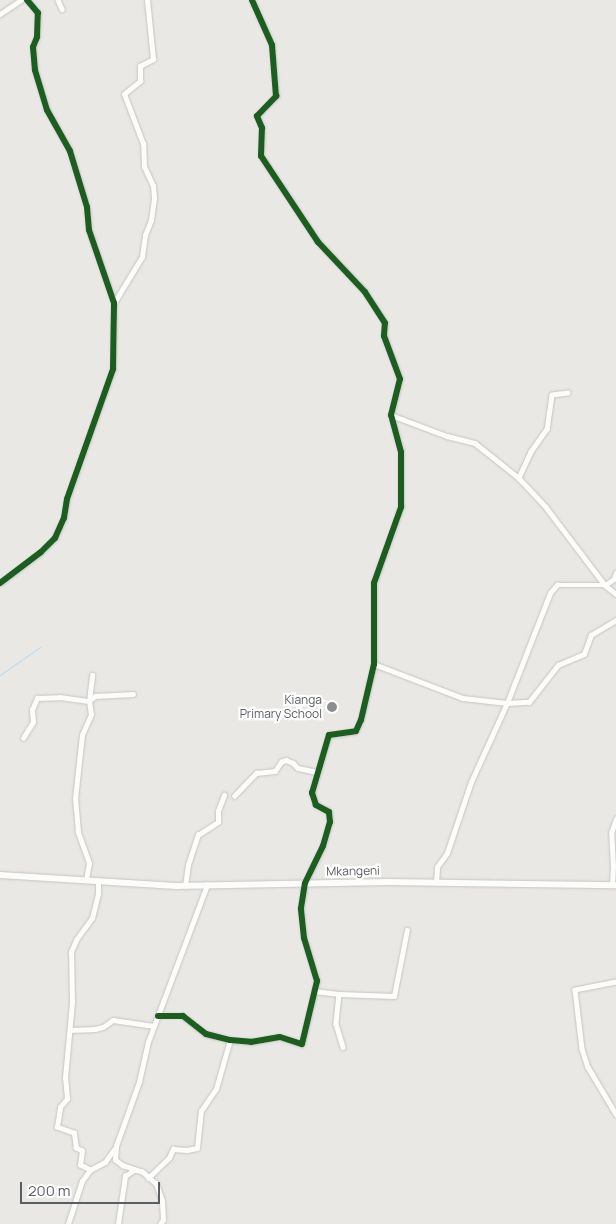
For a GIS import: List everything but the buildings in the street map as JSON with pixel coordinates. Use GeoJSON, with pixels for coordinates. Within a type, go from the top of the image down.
{"type":"FeatureCollection","features":[{"type":"Feature","properties":{"kind":"street"},"geometry":{"type":"LineString","coordinates":[[0,14],[21,0]]}},
{"type":"Feature","properties":{"kind":"street"},"geometry":{"type":"LineString","coordinates":[[0,583],[55,538],[64,518],[67,499],[113,369],[114,303],[89,230],[87,207],[70,151],[47,110],[35,70],[33,47],[37,37],[38,13],[27,0]]}},
{"type":"Feature","properties":{"kind":"street"},"geometry":{"type":"LineString","coordinates":[[58,0],[62,10]]}},
{"type":"Feature","properties":{"kind":"street"},"geometry":{"type":"LineString","coordinates":[[114,303],[142,257],[154,198],[153,186],[144,166],[143,144],[124,94],[140,81],[140,66],[153,59],[148,0]]}},
{"type":"Feature","properties":{"kind":"street"},"geometry":{"type":"LineString","coordinates":[[158,1016],[183,1016],[206,1034],[230,1040],[251,1042],[280,1037],[302,1044],[316,974],[304,938],[301,908],[305,883],[322,846],[330,822],[330,812],[316,805],[312,793],[316,772],[329,735],[356,731],[369,692],[374,664],[374,583],[401,508],[401,452],[391,415],[400,379],[384,336],[385,323],[365,292],[318,242],[261,156],[262,128],[257,116],[276,96],[272,45],[252,0]]}},
{"type":"Feature","properties":{"kind":"street"},"geometry":{"type":"LineString","coordinates":[[519,478],[531,452],[547,429],[552,395],[568,393]]}},
{"type":"Feature","properties":{"kind":"street"},"geometry":{"type":"LineString","coordinates":[[391,415],[447,436],[475,443],[519,478],[546,507],[605,585],[616,594]]}},
{"type":"Feature","properties":{"kind":"street"},"geometry":{"type":"LineString","coordinates":[[436,883],[437,867],[447,853],[471,782],[507,703],[521,663],[553,589],[557,585],[605,585],[614,579],[616,573]]}},
{"type":"Feature","properties":{"kind":"street"},"geometry":{"type":"LineString","coordinates":[[374,664],[463,698],[507,703],[529,702],[558,665],[584,654],[591,635],[616,620]]}},
{"type":"Feature","properties":{"kind":"street"},"geometry":{"type":"LineString","coordinates":[[86,880],[89,863],[78,832],[75,799],[82,735],[91,715],[89,701],[92,675]]}},
{"type":"Feature","properties":{"kind":"street"},"geometry":{"type":"LineString","coordinates":[[23,738],[34,722],[32,710],[38,698],[60,697],[89,701],[96,696],[133,694]]}},
{"type":"Feature","properties":{"kind":"street"},"geometry":{"type":"LineString","coordinates":[[234,796],[256,773],[275,771],[281,762],[286,760],[298,768],[316,772]]}},
{"type":"Feature","properties":{"kind":"street"},"geometry":{"type":"LineString","coordinates":[[185,886],[188,864],[198,835],[218,822],[218,811],[224,795]]}},
{"type":"Feature","properties":{"kind":"street"},"geometry":{"type":"LineString","coordinates":[[614,885],[611,833],[616,819]]}},
{"type":"Feature","properties":{"kind":"street","name":"Mkangeni"},"geometry":{"type":"LineString","coordinates":[[0,875],[185,886],[305,883],[614,885]]}},
{"type":"Feature","properties":{"kind":"street"},"geometry":{"type":"LineString","coordinates":[[90,1170],[80,1164],[82,1151],[76,1148],[74,1133],[57,1127],[60,1107],[67,1099],[65,1078],[70,1030],[71,952],[76,940],[92,918],[98,894],[98,881]]}},
{"type":"Feature","properties":{"kind":"street"},"geometry":{"type":"LineString","coordinates":[[68,1224],[82,1181],[90,1170],[105,1162],[116,1146],[139,1082],[154,1026],[207,886]]}},
{"type":"Feature","properties":{"kind":"street"},"geometry":{"type":"LineString","coordinates":[[314,991],[394,996],[406,930]]}},
{"type":"Feature","properties":{"kind":"street"},"geometry":{"type":"LineString","coordinates":[[616,982],[575,990],[582,1049],[588,1068],[616,1114]]}},
{"type":"Feature","properties":{"kind":"street"},"geometry":{"type":"LineString","coordinates":[[339,994],[336,1024],[342,1046]]}},
{"type":"Feature","properties":{"kind":"street"},"geometry":{"type":"LineString","coordinates":[[70,1030],[95,1029],[103,1027],[113,1020],[154,1026]]}},
{"type":"Feature","properties":{"kind":"street"},"geometry":{"type":"LineString","coordinates":[[148,1178],[169,1158],[173,1149],[186,1150],[198,1148],[201,1111],[216,1089],[230,1040]]}},
{"type":"Feature","properties":{"kind":"street"},"geometry":{"type":"LineString","coordinates":[[116,1146],[115,1160],[142,1172],[156,1184],[162,1201],[162,1222],[168,1224]]}},
{"type":"Feature","properties":{"kind":"street"},"geometry":{"type":"LineString","coordinates":[[118,1224],[125,1176],[134,1170]]}},
{"type":"Feature","properties":{"kind":"waterway"},"geometry":{"type":"LineString","coordinates":[[0,675],[40,647]]}},
{"type":"Feature","properties":{"kind":"cycle path"},"geometry":{"type":"LineString","coordinates":[[0,583],[41,552],[55,538],[64,518],[67,499],[113,369],[114,303],[89,230],[87,207],[70,151],[47,110],[35,70],[33,47],[37,37],[38,13],[27,0]]}},
{"type":"Feature","properties":{"kind":"cycle path"},"geometry":{"type":"LineString","coordinates":[[158,1016],[183,1016],[206,1034],[230,1040],[251,1042],[280,1037],[302,1044],[317,981],[304,938],[301,908],[305,883],[323,846],[330,822],[329,812],[316,805],[312,793],[329,735],[356,731],[361,720],[374,664],[374,583],[401,507],[401,452],[391,415],[400,379],[384,336],[385,323],[365,292],[318,242],[261,156],[262,128],[257,116],[276,96],[272,45],[252,0]]}},
{"type":"Feature","properties":{"kind":"place","name":"Kianga Primary School"},"geometry":{"type":"Point","coordinates":[332,707]}}]}
